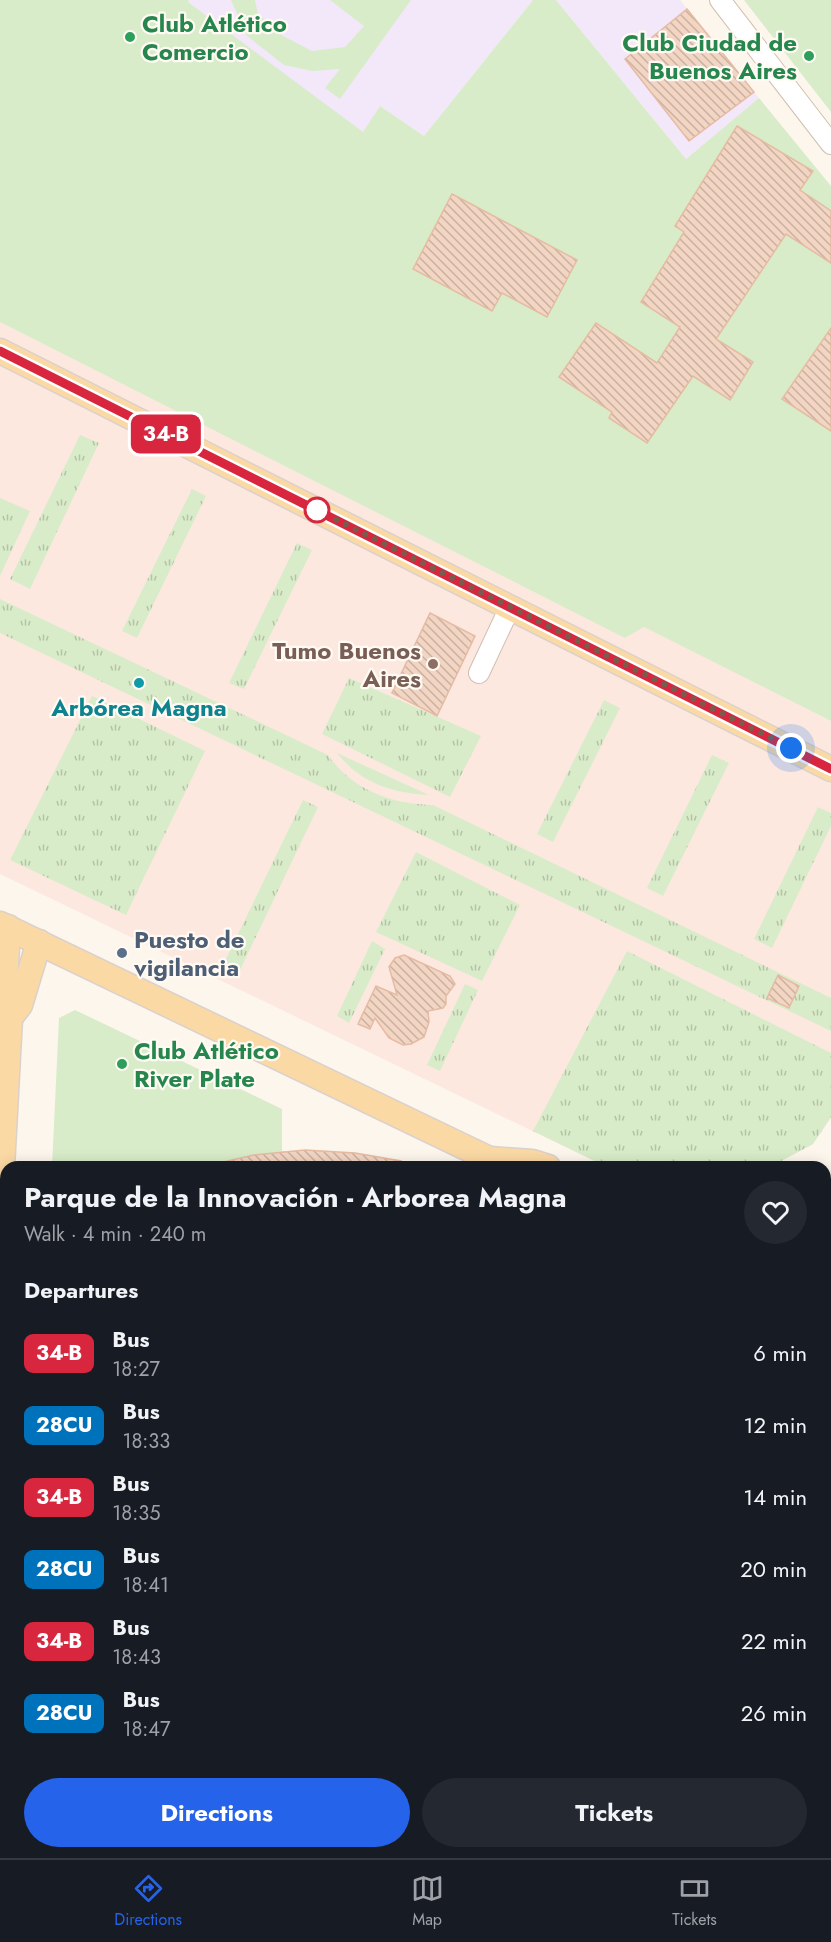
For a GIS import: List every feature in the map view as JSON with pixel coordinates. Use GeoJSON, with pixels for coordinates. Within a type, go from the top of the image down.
{"type":"FeatureCollection","features":[{"type":"Feature","properties":{"kind":"main road"},"geometry":{"type":"LineString","coordinates":[[0,351],[831,769]]}},
{"type":"Feature","properties":{"kind":"main road"},"geometry":{"type":"LineString","coordinates":[[2,1148],[5,1018],[4,925],[494,1161]]}},
{"type":"Feature","properties":{"kind":"main road"},"geometry":{"type":"LineString","coordinates":[[5,1018],[20,1005],[39,942]]}},
{"type":"Feature","properties":{"kind":"street"},"geometry":{"type":"LineString","coordinates":[[720,0],[831,144]]}},
{"type":"Feature","properties":{"kind":"street"},"geometry":{"type":"LineString","coordinates":[[479,673],[510,607]]}},
{"type":"Feature","properties":{"kind":"shaded area"},"geometry":{"type":"Polygon","coordinates":[[[189,0],[533,0],[424,136],[380,106],[363,133],[187,2],[189,0]]]}},
{"type":"Feature","properties":{"kind":"shaded area"},"geometry":{"type":"Polygon","coordinates":[[[556,0],[680,0],[759,98],[686,159],[556,0]]]}},
{"type":"Feature","properties":{"kind":"shaded area"},"geometry":{"type":"Polygon","coordinates":[[[0,322],[625,637],[644,626],[831,721],[831,1118],[812,1145],[781,1161],[595,1161],[0,874],[0,322]]]}},
{"type":"Feature","properties":{"kind":"green space"},"geometry":{"type":"Polygon","coordinates":[[[0,0],[189,0],[188,2],[363,132],[380,106],[424,136],[533,0],[556,0],[686,159],[759,98],[831,186],[831,721],[644,627],[625,638],[0,322],[0,0]]]}},
{"type":"Feature","properties":{"kind":"green space"},"geometry":{"type":"Polygon","coordinates":[[[231,0],[255,0],[258,14],[283,36],[312,51],[345,47],[364,26],[330,0],[411,0],[340,99],[325,88],[340,69],[312,71],[284,65],[247,36],[231,0]]]}},
{"type":"Feature","properties":{"kind":"green space","name":"Club Ciudad de Buenos Aires"},"geometry":{"type":"Polygon","coordinates":[[[744,0],[831,0],[831,112],[744,0]]]}},
{"type":"Feature","properties":{"kind":"green space"},"geometry":{"type":"Polygon","coordinates":[[[80,435],[99,443],[30,589],[10,579],[80,435]]]}},
{"type":"Feature","properties":{"kind":"green space"},"geometry":{"type":"Polygon","coordinates":[[[192,489],[206,496],[137,638],[122,631],[192,489]]]}},
{"type":"Feature","properties":{"kind":"green space"},"geometry":{"type":"Polygon","coordinates":[[[0,498],[30,511],[0,576],[0,498]]]}},
{"type":"Feature","properties":{"kind":"green space"},"geometry":{"type":"Polygon","coordinates":[[[297,543],[312,550],[244,689],[229,683],[297,543]]]}},
{"type":"Feature","properties":{"kind":"green space"},"geometry":{"type":"Polygon","coordinates":[[[0,599],[328,755],[349,777],[374,793],[402,802],[433,805],[831,998],[831,1031],[0,633],[0,599]]]}},
{"type":"Feature","properties":{"kind":"green space"},"geometry":{"type":"Polygon","coordinates":[[[349,678],[481,736],[450,797],[322,734],[349,678]]]}},
{"type":"Feature","properties":{"kind":"green space"},"geometry":{"type":"Polygon","coordinates":[[[92,696],[205,751],[126,915],[10,860],[92,696]]]}},
{"type":"Feature","properties":{"kind":"green space"},"geometry":{"type":"Polygon","coordinates":[[[604,700],[620,708],[553,842],[537,834],[604,700]]]}},
{"type":"Feature","properties":{"kind":"green space"},"geometry":{"type":"Polygon","coordinates":[[[337,753],[429,795],[390,789],[367,779],[356,772],[337,753]]]}},
{"type":"Feature","properties":{"kind":"green space"},"geometry":{"type":"Polygon","coordinates":[[[712,755],[729,763],[663,896],[647,888],[712,755]]]}},
{"type":"Feature","properties":{"kind":"green space"},"geometry":{"type":"Polygon","coordinates":[[[303,800],[318,807],[240,970],[224,963],[303,800]]]}},
{"type":"Feature","properties":{"kind":"green space"},"geometry":{"type":"Polygon","coordinates":[[[818,807],[831,813],[831,826],[772,948],[754,939],[818,807]]]}},
{"type":"Feature","properties":{"kind":"green space"},"geometry":{"type":"Polygon","coordinates":[[[416,852],[520,905],[482,981],[376,932],[416,852]]]}},
{"type":"Feature","properties":{"kind":"green space"},"geometry":{"type":"Polygon","coordinates":[[[372,941],[385,949],[349,1023],[337,1016],[372,941]]]}},
{"type":"Feature","properties":{"kind":"green space"},"geometry":{"type":"Polygon","coordinates":[[[627,951],[831,1053],[831,1117],[813,1144],[781,1161],[595,1161],[533,1131],[627,951]]]}},
{"type":"Feature","properties":{"kind":"green space"},"geometry":{"type":"Polygon","coordinates":[[[465,984],[478,990],[440,1071],[427,1065],[465,984]]]}},
{"type":"Feature","properties":{"kind":"green space","name":"Club Atlético River Plate"},"geometry":{"type":"Polygon","coordinates":[[[75,1010],[282,1109],[282,1151],[355,1153],[389,1161],[52,1161],[59,1018],[75,1010]]]}},
{"type":"Feature","properties":{"kind":"building"},"geometry":{"type":"Polygon","coordinates":[[[687,9],[754,92],[689,141],[625,59],[687,9]]]}},
{"type":"Feature","properties":{"kind":"building"},"geometry":{"type":"Polygon","coordinates":[[[737,126],[813,171],[800,190],[831,211],[831,263],[786,234],[716,339],[753,362],[730,400],[693,376],[647,443],[609,418],[612,412],[559,377],[596,323],[657,363],[680,327],[641,302],[684,232],[675,226],[737,126]]]}},
{"type":"Feature","properties":{"kind":"building"},"geometry":{"type":"Polygon","coordinates":[[[452,194],[577,260],[547,317],[502,293],[492,311],[413,269],[452,194]]]}},
{"type":"Feature","properties":{"kind":"building"},"geometry":{"type":"Polygon","coordinates":[[[831,328],[831,431],[782,399],[831,328]]]}},
{"type":"Feature","properties":{"kind":"building","name":"Tumo Buenos Aires"},"geometry":{"type":"Polygon","coordinates":[[[430,613],[475,636],[437,716],[392,693],[430,613]]]}},
{"type":"Feature","properties":{"kind":"building"},"geometry":{"type":"Polygon","coordinates":[[[404,955],[450,976],[455,984],[446,996],[446,1004],[443,1008],[428,1011],[429,1022],[424,1037],[411,1044],[403,1045],[389,1038],[375,1018],[370,1029],[358,1024],[376,986],[397,995],[389,967],[395,958],[404,955]]]}},
{"type":"Feature","properties":{"kind":"building"},"geometry":{"type":"Polygon","coordinates":[[[778,975],[799,986],[789,1008],[767,998],[778,975]]]}},
{"type":"Feature","properties":{"kind":"building"},"geometry":{"type":"Polygon","coordinates":[[[305,1150],[355,1153],[401,1161],[227,1161],[254,1155],[305,1150]]]}},
{"type":"Feature","properties":{"kind":"bus line","name":"34-B"},"geometry":{"type":"LineString","coordinates":[[0,351],[831,769]]}},
{"type":"Feature","properties":{"kind":"place","name":"Club Atlético Comercio"},"geometry":{"type":"Point","coordinates":[130,37]}},
{"type":"Feature","properties":{"kind":"place","name":"Club Ciudad de Buenos Aires"},"geometry":{"type":"Point","coordinates":[809,56]}},
{"type":"Feature","properties":{"kind":"place","name":"Tumo Buenos Aires"},"geometry":{"type":"Point","coordinates":[433,664]}},
{"type":"Feature","properties":{"kind":"place","name":"Arbórea Magna"},"geometry":{"type":"Point","coordinates":[139,683]}},
{"type":"Feature","properties":{"kind":"place","name":"Puesto de vigilancia"},"geometry":{"type":"Point","coordinates":[122,953]}},
{"type":"Feature","properties":{"kind":"place","name":"Club Atlético River Plate"},"geometry":{"type":"Point","coordinates":[122,1064]}},
{"type":"Feature","properties":{"kind":"route"},"geometry":{"type":"LineString","coordinates":[[317,510],[791,748]]}}]}
